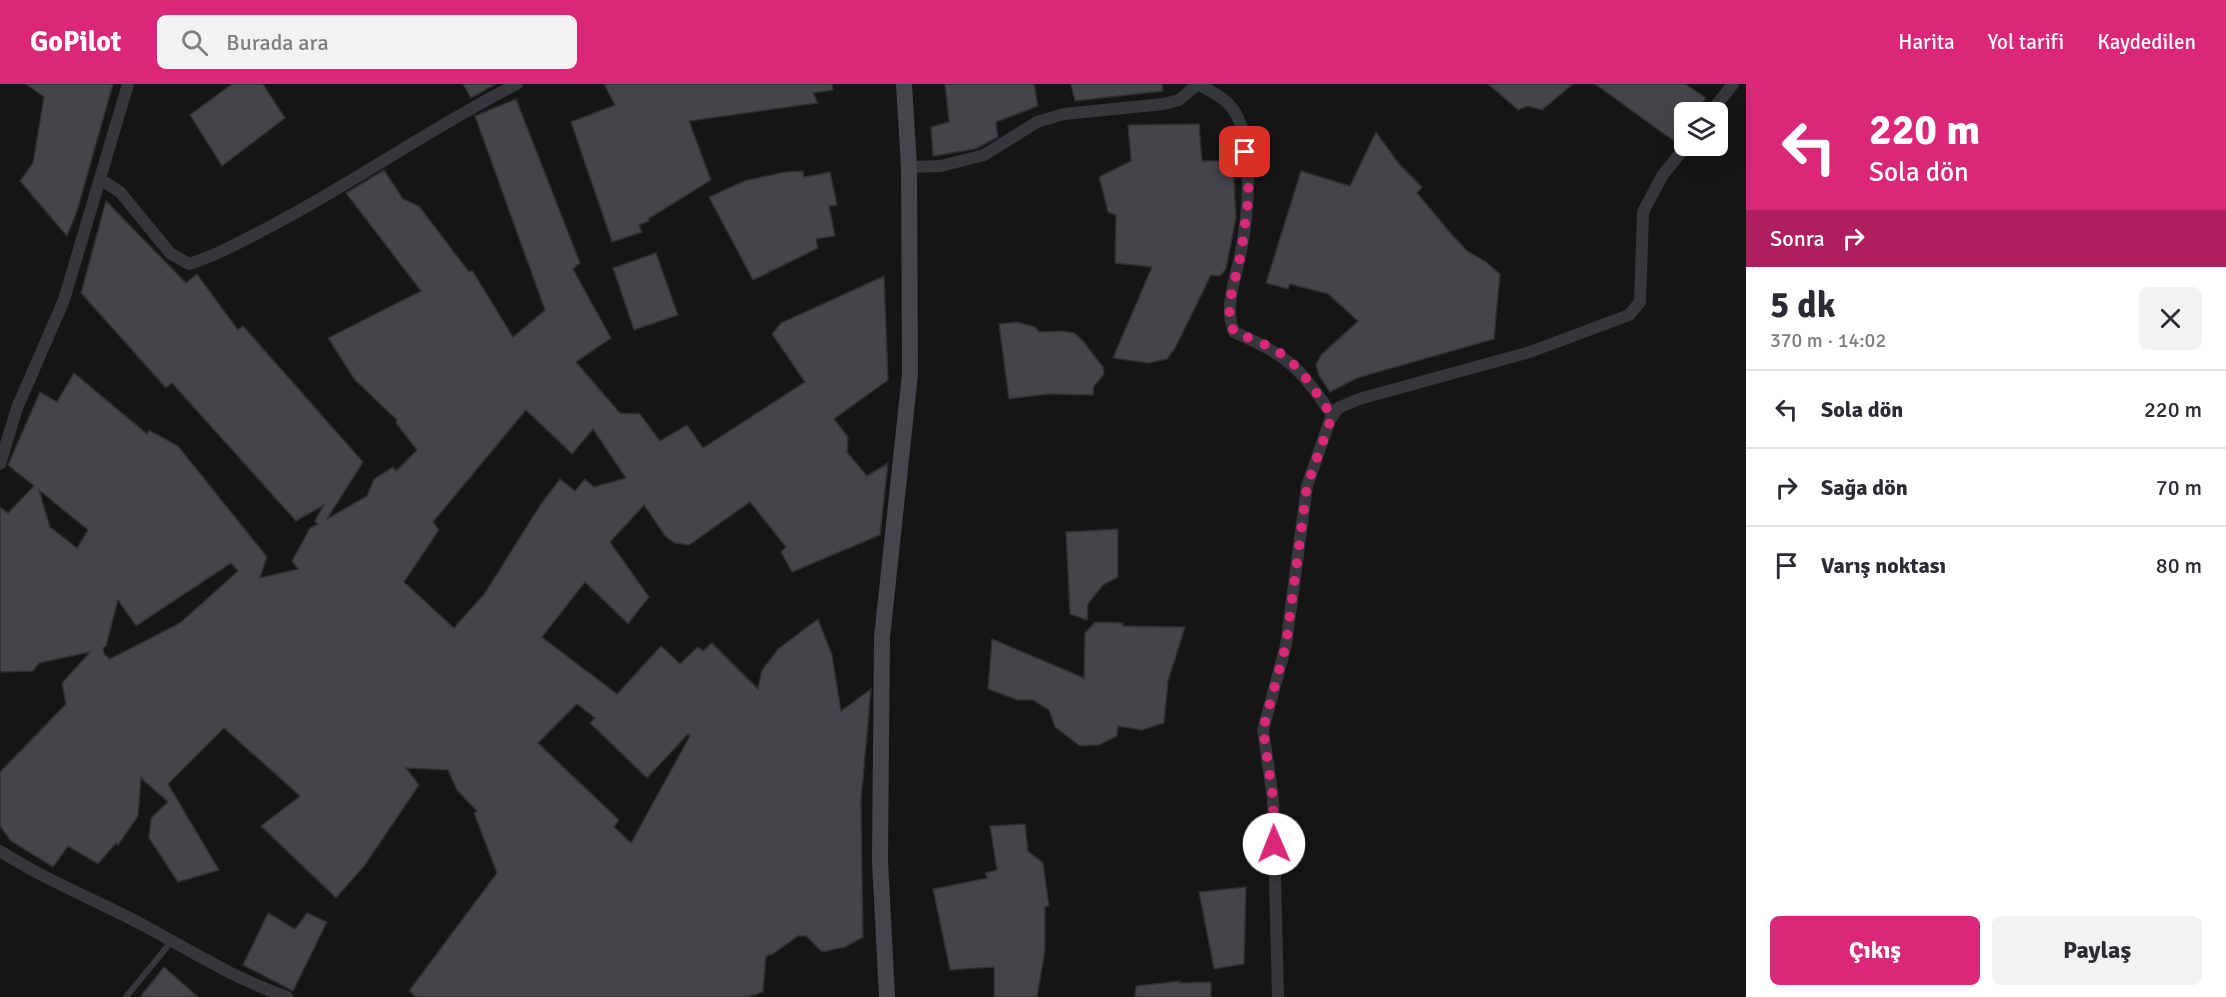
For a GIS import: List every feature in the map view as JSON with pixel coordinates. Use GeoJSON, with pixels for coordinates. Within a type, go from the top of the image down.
{"type":"FeatureCollection","features":[{"type":"Feature","properties":{"kind":"street"},"geometry":{"type":"LineString","coordinates":[[0,464],[17,408],[64,300],[128,84]]}},
{"type":"Feature","properties":{"kind":"street"},"geometry":{"type":"LineString","coordinates":[[100,179],[120,192],[170,253],[189,264],[210,258],[291,215],[461,112],[517,84]]}},
{"type":"Feature","properties":{"kind":"street"},"geometry":{"type":"LineString","coordinates":[[887,997],[880,861],[882,637],[910,374],[909,167],[904,84]]}},
{"type":"Feature","properties":{"kind":"street"},"geometry":{"type":"LineString","coordinates":[[909,167],[941,166],[984,155],[1037,122],[1064,114],[1171,102],[1193,91],[1198,84],[1232,108],[1243,130],[1249,195],[1241,254],[1231,296],[1229,320],[1234,332],[1275,350],[1291,362],[1306,377],[1332,416]]}},
{"type":"Feature","properties":{"kind":"street"},"geometry":{"type":"LineString","coordinates":[[1719,102],[1733,84]]}},
{"type":"Feature","properties":{"kind":"street"},"geometry":{"type":"LineString","coordinates":[[1278,997],[1273,798],[1263,729],[1286,645],[1307,486],[1332,416],[1338,408],[1359,399],[1530,352],[1629,315],[1640,302],[1643,213],[1662,176],[1678,156]]}},
{"type":"Feature","properties":{"kind":"street"},"geometry":{"type":"LineString","coordinates":[[0,851],[252,985],[287,997]]}},
{"type":"Feature","properties":{"kind":"lane"},"geometry":{"type":"LineString","coordinates":[[126,997],[171,942]]}},
{"type":"Feature","properties":{"kind":"building"},"geometry":{"type":"Polygon","coordinates":[[[26,84],[113,84],[77,211],[67,236],[20,181],[33,163],[44,97],[26,84]]]}},
{"type":"Feature","properties":{"kind":"building"},"geometry":{"type":"Polygon","coordinates":[[[232,84],[263,84],[285,118],[222,166],[190,115],[232,84]]]}},
{"type":"Feature","properties":{"kind":"building"},"geometry":{"type":"Polygon","coordinates":[[[463,84],[496,84],[471,98],[463,84]]]}},
{"type":"Feature","properties":{"kind":"building"},"geometry":{"type":"Polygon","coordinates":[[[604,84],[832,84],[833,90],[813,93],[818,103],[689,121],[711,180],[648,219],[649,221],[639,225],[642,232],[612,242],[571,122],[615,105],[604,84]]]}},
{"type":"Feature","properties":{"kind":"building"},"geometry":{"type":"Polygon","coordinates":[[[945,84],[1034,84],[1038,106],[996,122],[998,137],[975,149],[933,156],[931,127],[949,122],[945,84]]]}},
{"type":"Feature","properties":{"kind":"building"},"geometry":{"type":"Polygon","coordinates":[[[1071,84],[1162,84],[1163,91],[1075,101],[1071,84]]]}},
{"type":"Feature","properties":{"kind":"building"},"geometry":{"type":"Polygon","coordinates":[[[1488,84],[1573,84],[1542,110],[1528,106],[1518,110],[1488,84]]]}},
{"type":"Feature","properties":{"kind":"building"},"geometry":{"type":"Polygon","coordinates":[[[1595,84],[1685,84],[1706,98],[1703,102],[1674,102],[1674,141],[1595,84]]]}},
{"type":"Feature","properties":{"kind":"building"},"geometry":{"type":"Polygon","coordinates":[[[516,99],[580,263],[573,269],[611,338],[576,362],[620,413],[640,414],[660,441],[687,425],[703,448],[805,382],[772,334],[781,323],[884,276],[888,380],[834,419],[848,437],[847,452],[867,476],[888,463],[880,535],[792,572],[781,552],[786,547],[750,502],[689,545],[675,543],[666,537],[644,505],[610,542],[649,597],[628,624],[585,582],[542,637],[617,694],[661,646],[680,664],[698,647],[703,651],[712,643],[758,689],[762,670],[778,649],[818,619],[832,655],[841,711],[871,689],[861,801],[863,937],[845,947],[822,952],[806,936],[798,936],[773,954],[766,956],[763,992],[748,997],[416,997],[409,991],[497,873],[474,813],[477,811],[457,790],[448,770],[406,768],[419,785],[365,865],[336,898],[261,826],[300,796],[224,728],[168,784],[219,870],[178,882],[149,838],[151,818],[168,802],[141,778],[138,816],[118,845],[116,843],[98,864],[68,846],[53,867],[11,841],[0,826],[0,772],[66,704],[62,683],[90,652],[39,663],[33,671],[0,672],[0,507],[8,513],[34,486],[8,465],[40,392],[57,402],[74,373],[147,434],[149,430],[178,446],[267,557],[260,578],[298,569],[292,561],[310,528],[318,524],[315,521],[324,505],[296,521],[172,383],[166,388],[81,293],[106,201],[186,283],[197,274],[238,330],[243,326],[363,462],[327,519],[367,496],[374,479],[393,467],[396,471],[417,450],[396,423],[397,420],[355,380],[328,338],[421,291],[346,193],[384,170],[403,199],[419,206],[469,272],[472,270],[513,337],[545,310],[475,116],[516,99]],[[526,410],[433,522],[439,530],[404,582],[454,628],[485,593],[541,504],[560,479],[575,491],[585,479],[594,487],[626,478],[593,429],[572,454],[526,410]],[[39,490],[50,527],[77,548],[88,530],[39,490]],[[231,563],[136,626],[118,600],[106,646],[103,648],[104,654],[110,659],[180,623],[238,571],[231,563]],[[577,704],[538,743],[619,820],[614,827],[631,843],[690,736],[688,734],[647,778],[590,723],[595,718],[577,704]]]}},
{"type":"Feature","properties":{"kind":"building"},"geometry":{"type":"Polygon","coordinates":[[[1199,124],[1202,161],[1233,161],[1236,218],[1226,269],[1220,276],[1211,275],[1175,348],[1167,359],[1148,363],[1113,358],[1152,267],[1115,263],[1116,215],[1108,212],[1099,177],[1131,161],[1128,125],[1199,124]]]}},
{"type":"Feature","properties":{"kind":"building"},"geometry":{"type":"Polygon","coordinates":[[[1376,132],[1399,164],[1422,187],[1417,193],[1448,230],[1467,251],[1485,261],[1500,274],[1494,339],[1357,378],[1330,392],[1319,376],[1316,365],[1321,355],[1358,321],[1328,294],[1290,284],[1288,289],[1266,283],[1301,171],[1350,186],[1376,132]]]}},
{"type":"Feature","properties":{"kind":"building"},"geometry":{"type":"Polygon","coordinates":[[[803,171],[804,177],[830,172],[837,205],[829,206],[835,236],[816,239],[818,248],[753,280],[709,197],[744,181],[785,172],[803,171]]]}},
{"type":"Feature","properties":{"kind":"building"},"geometry":{"type":"Polygon","coordinates":[[[656,253],[678,315],[634,330],[613,268],[656,253]]]}},
{"type":"Feature","properties":{"kind":"building"},"geometry":{"type":"Polygon","coordinates":[[[1017,322],[1035,327],[1039,332],[1074,333],[1083,341],[1103,367],[1104,374],[1094,386],[1093,395],[1048,394],[1009,399],[999,324],[1017,322]]]}},
{"type":"Feature","properties":{"kind":"building"},"geometry":{"type":"Polygon","coordinates":[[[1118,529],[1118,577],[1103,585],[1088,604],[1087,620],[1070,614],[1066,532],[1118,529]]]}},
{"type":"Feature","properties":{"kind":"building"},"geometry":{"type":"Polygon","coordinates":[[[1095,622],[1123,623],[1123,626],[1185,627],[1168,681],[1164,723],[1142,730],[1118,726],[1117,736],[1099,745],[1080,746],[1055,727],[1049,710],[1033,700],[1017,700],[988,689],[992,639],[1084,678],[1085,633],[1095,622]]]}},
{"type":"Feature","properties":{"kind":"building"},"geometry":{"type":"Polygon","coordinates":[[[1025,824],[1028,851],[1043,863],[1049,906],[1045,907],[1045,950],[1037,997],[994,997],[994,967],[950,970],[933,889],[987,878],[985,873],[997,870],[990,826],[1025,824]]]}},
{"type":"Feature","properties":{"kind":"building"},"geometry":{"type":"Polygon","coordinates":[[[1246,887],[1244,964],[1214,969],[1199,892],[1246,887]]]}},
{"type":"Feature","properties":{"kind":"building"},"geometry":{"type":"Polygon","coordinates":[[[268,913],[295,929],[307,913],[327,922],[293,991],[243,965],[268,913]]]}},
{"type":"Feature","properties":{"kind":"building"},"geometry":{"type":"Polygon","coordinates":[[[164,967],[198,997],[140,997],[164,967]]]}},
{"type":"Feature","properties":{"kind":"building"},"geometry":{"type":"Polygon","coordinates":[[[1180,981],[1180,983],[1211,982],[1211,997],[1135,997],[1136,986],[1180,981]]]}},
{"type":"Feature","properties":{"kind":"route"},"geometry":{"type":"LineString","coordinates":[[1245,152],[1249,195],[1241,254],[1231,296],[1229,320],[1234,332],[1275,350],[1291,362],[1306,377],[1332,416],[1307,486],[1286,645],[1263,729],[1273,798],[1274,844]]}}]}
